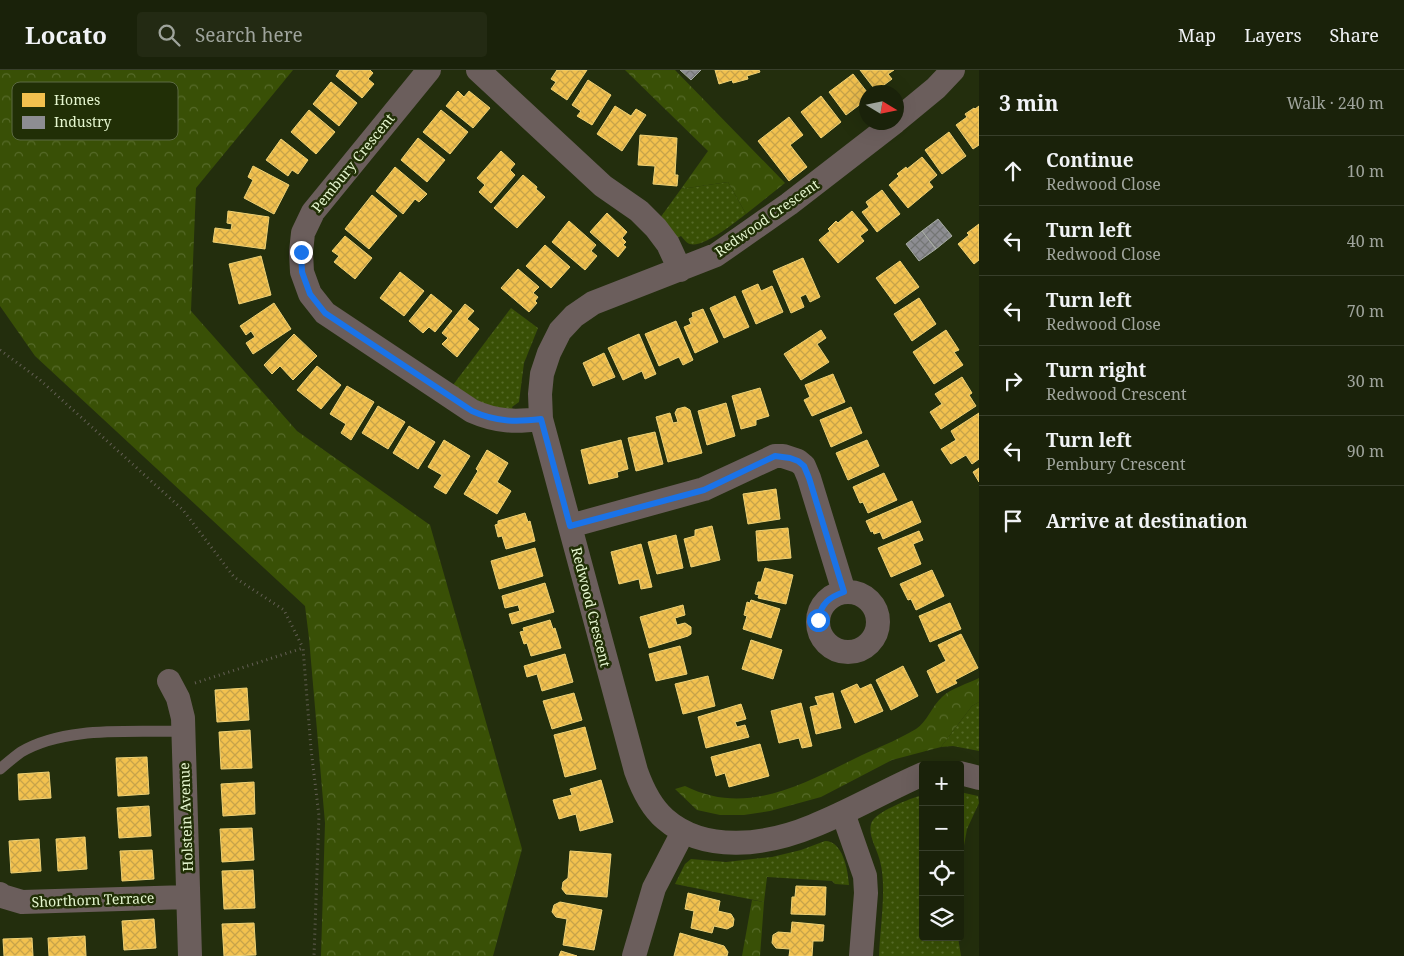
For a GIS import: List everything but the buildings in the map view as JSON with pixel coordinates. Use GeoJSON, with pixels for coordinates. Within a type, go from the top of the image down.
{"type":"FeatureCollection","features":[{"type":"Feature","properties":{"kind":"street","name":"Pembury Crescent"},"geometry":{"type":"LineString","coordinates":[[430,70],[312,212],[304,233],[301,252],[302,272],[310,294],[325,313],[472,411],[484,417],[513,422],[541,419]]}},
{"type":"Feature","properties":{"kind":"street"},"geometry":{"type":"LineString","coordinates":[[478,70],[603,186],[639,211],[656,228],[668,244],[680,270]]}},
{"type":"Feature","properties":{"kind":"street","name":"Redwood Crescent"},"geometry":{"type":"LineString","coordinates":[[904,115],[936,88],[953,70]]}},
{"type":"Feature","properties":{"kind":"street","name":"Redwood Crescent"},"geometry":{"type":"LineString","coordinates":[[886,130],[789,204],[716,255],[593,303],[574,316],[560,332],[548,353],[542,374],[540,394],[541,419],[636,771],[650,800],[664,818],[683,832],[702,839],[724,843],[750,842],[778,837],[811,827],[919,776]]}},
{"type":"Feature","properties":{"kind":"street"},"geometry":{"type":"LineString","coordinates":[[570,526],[704,490],[775,456],[790,458],[804,466],[809,478],[844,592]]}},
{"type":"Feature","properties":{"kind":"street","name":"Holstein Avenue"},"geometry":{"type":"LineString","coordinates":[[171,685],[181,708],[184,731],[190,956]]}},
{"type":"Feature","properties":{"kind":"street"},"geometry":{"type":"LineString","coordinates":[[964,774],[979,778]]}},
{"type":"Feature","properties":{"kind":"street"},"geometry":{"type":"LineString","coordinates":[[843,813],[865,876],[866,893],[861,956]]}},
{"type":"Feature","properties":{"kind":"street"},"geometry":{"type":"LineString","coordinates":[[634,956],[654,888],[683,832]]}},
{"type":"Feature","properties":{"kind":"street","name":"Shorthorn Terrace"},"geometry":{"type":"LineString","coordinates":[[1,896],[22,902],[188,897]]}},
{"type":"Feature","properties":{"kind":"lane"},"geometry":{"type":"LineString","coordinates":[[0,768],[22,752],[53,738],[116,730],[145,732],[184,731]]}},
{"type":"Feature","properties":{"kind":"path"},"geometry":{"type":"LineString","coordinates":[[0,350],[39,379],[183,510],[234,577],[284,610],[303,648],[310,739],[319,816],[314,956]]}},
{"type":"Feature","properties":{"kind":"path"},"geometry":{"type":"LineString","coordinates":[[171,685],[303,648]]}},
{"type":"Feature","properties":{"kind":"green space"},"geometry":{"type":"Polygon","coordinates":[[[0,70],[293,70],[196,188],[191,311],[297,431],[430,525],[522,849],[493,956],[321,956],[325,823],[305,606],[35,356],[0,306],[0,70]]]}},
{"type":"Feature","properties":{"kind":"green space"},"geometry":{"type":"Polygon","coordinates":[[[625,70],[675,70],[785,183],[746,214],[728,182],[681,189],[708,151],[625,70]]]}},
{"type":"Feature","properties":{"kind":"green space"},"geometry":{"type":"Polygon","coordinates":[[[728,182],[746,214],[719,234],[703,242],[690,244],[681,236],[675,239],[660,218],[681,189],[728,182]]]}},
{"type":"Feature","properties":{"kind":"green space"},"geometry":{"type":"Polygon","coordinates":[[[511,308],[538,328],[524,363],[519,402],[512,407],[514,412],[489,408],[453,385],[511,308]]]}},
{"type":"Feature","properties":{"kind":"green space"},"geometry":{"type":"Polygon","coordinates":[[[979,678],[979,702],[972,706],[941,747],[892,760],[821,797],[770,811],[744,815],[720,815],[697,810],[675,789],[685,786],[707,795],[750,798],[792,787],[813,779],[916,729],[945,694],[979,678]]]}},
{"type":"Feature","properties":{"kind":"green space"},"geometry":{"type":"Polygon","coordinates":[[[979,702],[979,751],[953,746],[941,747],[972,706],[979,702]]]}},
{"type":"Feature","properties":{"kind":"green space"},"geometry":{"type":"Polygon","coordinates":[[[964,793],[978,796],[979,803],[967,829],[964,846],[964,793]]]}},
{"type":"Feature","properties":{"kind":"green space"},"geometry":{"type":"Polygon","coordinates":[[[919,796],[919,941],[959,941],[961,956],[879,956],[883,883],[880,861],[870,829],[874,819],[902,802],[919,796]]]}},
{"type":"Feature","properties":{"kind":"green space"},"geometry":{"type":"Polygon","coordinates":[[[825,841],[831,842],[840,851],[846,864],[849,885],[835,884],[832,881],[767,877],[764,902],[675,884],[685,864],[691,859],[726,862],[772,857],[801,850],[825,841]]]}},
{"type":"Feature","properties":{"kind":"green space"},"geometry":{"type":"Polygon","coordinates":[[[752,900],[764,902],[760,956],[742,956],[752,900]]]}},
{"type":"Feature","properties":{"kind":"route"},"geometry":{"type":"LineString","coordinates":[[301,252],[302,272],[310,294],[325,313],[349,330],[484,417],[513,422],[541,419],[570,526],[704,490],[775,456],[783,456],[798,461],[804,466],[809,478],[844,592],[834,595],[826,601],[820,610],[818,620]]}}]}
